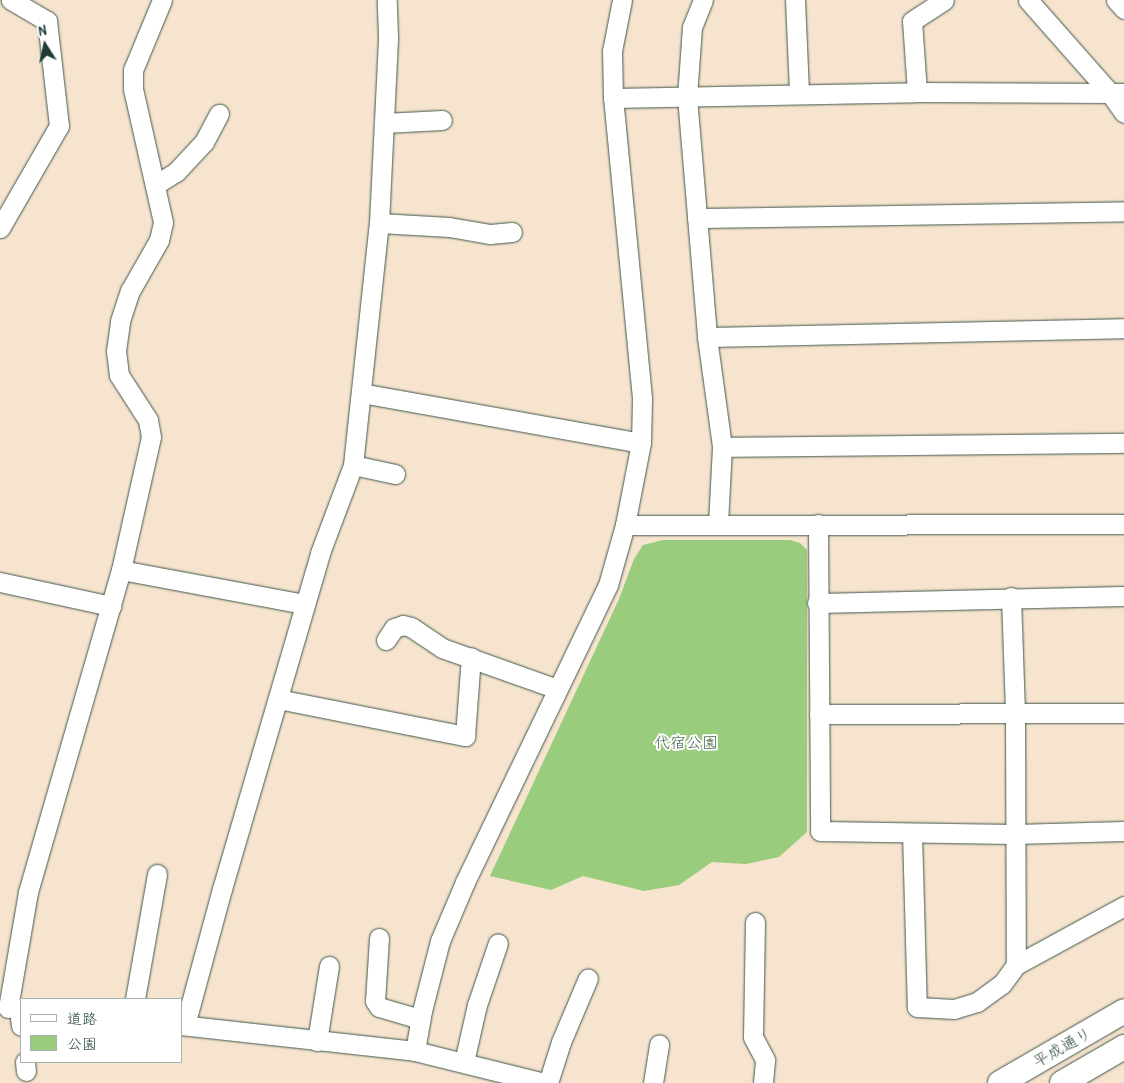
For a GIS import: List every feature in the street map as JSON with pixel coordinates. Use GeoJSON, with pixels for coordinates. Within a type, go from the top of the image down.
{"type":"FeatureCollection","features":[{"type":"Feature","properties":{"kind":"street"},"geometry":{"type":"LineString","coordinates":[[0,228],[59,126],[47,21],[11,0]]}},
{"type":"Feature","properties":{"kind":"street"},"geometry":{"type":"LineString","coordinates":[[14,1012],[28,892],[121,570],[151,437],[148,420],[119,375],[116,351],[120,321],[130,291],[159,240],[163,222],[136,104],[133,70],[162,0]]}},
{"type":"Feature","properties":{"kind":"street"},"geometry":{"type":"LineString","coordinates":[[387,0],[379,223],[353,465],[320,553],[183,1025],[415,1051],[544,1083]]}},
{"type":"Feature","properties":{"kind":"street"},"geometry":{"type":"LineString","coordinates":[[415,1051],[420,1019],[440,942],[465,882],[608,585],[625,525],[640,443],[642,398],[613,98],[612,51],[622,0]]}},
{"type":"Feature","properties":{"kind":"street"},"geometry":{"type":"LineString","coordinates":[[703,0],[692,27],[686,97],[706,337],[722,447],[718,524]]}},
{"type":"Feature","properties":{"kind":"street"},"geometry":{"type":"LineString","coordinates":[[795,0],[799,94]]}},
{"type":"Feature","properties":{"kind":"street"},"geometry":{"type":"LineString","coordinates":[[917,92],[912,22],[944,0]]}},
{"type":"Feature","properties":{"kind":"street"},"geometry":{"type":"LineString","coordinates":[[1028,0],[1117,93],[1124,113]]}},
{"type":"Feature","properties":{"kind":"street"},"geometry":{"type":"LineString","coordinates":[[1116,0],[1124,9]]}},
{"type":"Feature","properties":{"kind":"street"},"geometry":{"type":"LineString","coordinates":[[613,98],[917,92],[1117,93]]}},
{"type":"Feature","properties":{"kind":"street"},"geometry":{"type":"LineString","coordinates":[[155,184],[176,172],[204,142],[219,114]]}},
{"type":"Feature","properties":{"kind":"street"},"geometry":{"type":"LineString","coordinates":[[384,123],[442,120]]}},
{"type":"Feature","properties":{"kind":"street"},"geometry":{"type":"LineString","coordinates":[[697,218],[1124,211]]}},
{"type":"Feature","properties":{"kind":"street"},"geometry":{"type":"LineString","coordinates":[[379,223],[448,227],[490,234],[512,232]]}},
{"type":"Feature","properties":{"kind":"street"},"geometry":{"type":"LineString","coordinates":[[706,337],[1124,328]]}},
{"type":"Feature","properties":{"kind":"street"},"geometry":{"type":"LineString","coordinates":[[361,393],[640,443]]}},
{"type":"Feature","properties":{"kind":"street"},"geometry":{"type":"LineString","coordinates":[[722,447],[1124,443]]}},
{"type":"Feature","properties":{"kind":"street"},"geometry":{"type":"LineString","coordinates":[[353,465],[396,474]]}},
{"type":"Feature","properties":{"kind":"street"},"geometry":{"type":"LineString","coordinates":[[818,524],[820,831],[1014,834],[1124,831]]}},
{"type":"Feature","properties":{"kind":"street"},"geometry":{"type":"LineString","coordinates":[[625,525],[1124,524]]}},
{"type":"Feature","properties":{"kind":"street"},"geometry":{"type":"LineString","coordinates":[[121,570],[305,604]]}},
{"type":"Feature","properties":{"kind":"street"},"geometry":{"type":"LineString","coordinates":[[0,582],[111,606]]}},
{"type":"Feature","properties":{"kind":"street"},"geometry":{"type":"LineString","coordinates":[[818,603],[1011,597],[1124,596]]}},
{"type":"Feature","properties":{"kind":"street"},"geometry":{"type":"LineString","coordinates":[[1011,597],[1015,714],[1016,965]]}},
{"type":"Feature","properties":{"kind":"street"},"geometry":{"type":"LineString","coordinates":[[386,640],[394,628],[403,625],[442,648],[557,689]]}},
{"type":"Feature","properties":{"kind":"street"},"geometry":{"type":"LineString","coordinates":[[278,699],[465,736],[471,657]]}},
{"type":"Feature","properties":{"kind":"street"},"geometry":{"type":"LineString","coordinates":[[819,714],[1124,713]]}},
{"type":"Feature","properties":{"kind":"street"},"geometry":{"type":"LineString","coordinates":[[912,833],[917,1008],[954,1009],[977,1002],[1002,984],[1016,965],[1124,906]]}},
{"type":"Feature","properties":{"kind":"street"},"geometry":{"type":"LineString","coordinates":[[135,998],[157,874]]}},
{"type":"Feature","properties":{"kind":"street"},"geometry":{"type":"LineString","coordinates":[[756,922],[753,1037],[765,1060],[763,1083]]}},
{"type":"Feature","properties":{"kind":"street"},"geometry":{"type":"LineString","coordinates":[[379,938],[375,1001],[379,1006],[420,1019]]}},
{"type":"Feature","properties":{"kind":"street"},"geometry":{"type":"LineString","coordinates":[[464,1062],[477,1005],[498,943]]}},
{"type":"Feature","properties":{"kind":"street"},"geometry":{"type":"LineString","coordinates":[[317,1041],[330,966]]}},
{"type":"Feature","properties":{"kind":"street"},"geometry":{"type":"LineString","coordinates":[[548,1083],[561,1042],[588,978]]}},
{"type":"Feature","properties":{"kind":"street","name":"平成通り"},"geometry":{"type":"LineString","coordinates":[[1000,1083],[1124,1011]]}},
{"type":"Feature","properties":{"kind":"street"},"geometry":{"type":"LineString","coordinates":[[653,1083],[660,1044]]}},
{"type":"Feature","properties":{"kind":"street","name":"平成通り"},"geometry":{"type":"LineString","coordinates":[[1062,1083],[1124,1047]]}},
{"type":"Feature","properties":{"kind":"green space","name":"代宿公園"},"geometry":{"type":"Polygon","coordinates":[[[663,540],[790,540],[800,543],[807,550],[807,832],[779,857],[746,864],[712,862],[679,885],[644,891],[583,876],[551,890],[490,876],[619,599],[634,559],[643,545],[663,540]]]}}]}
